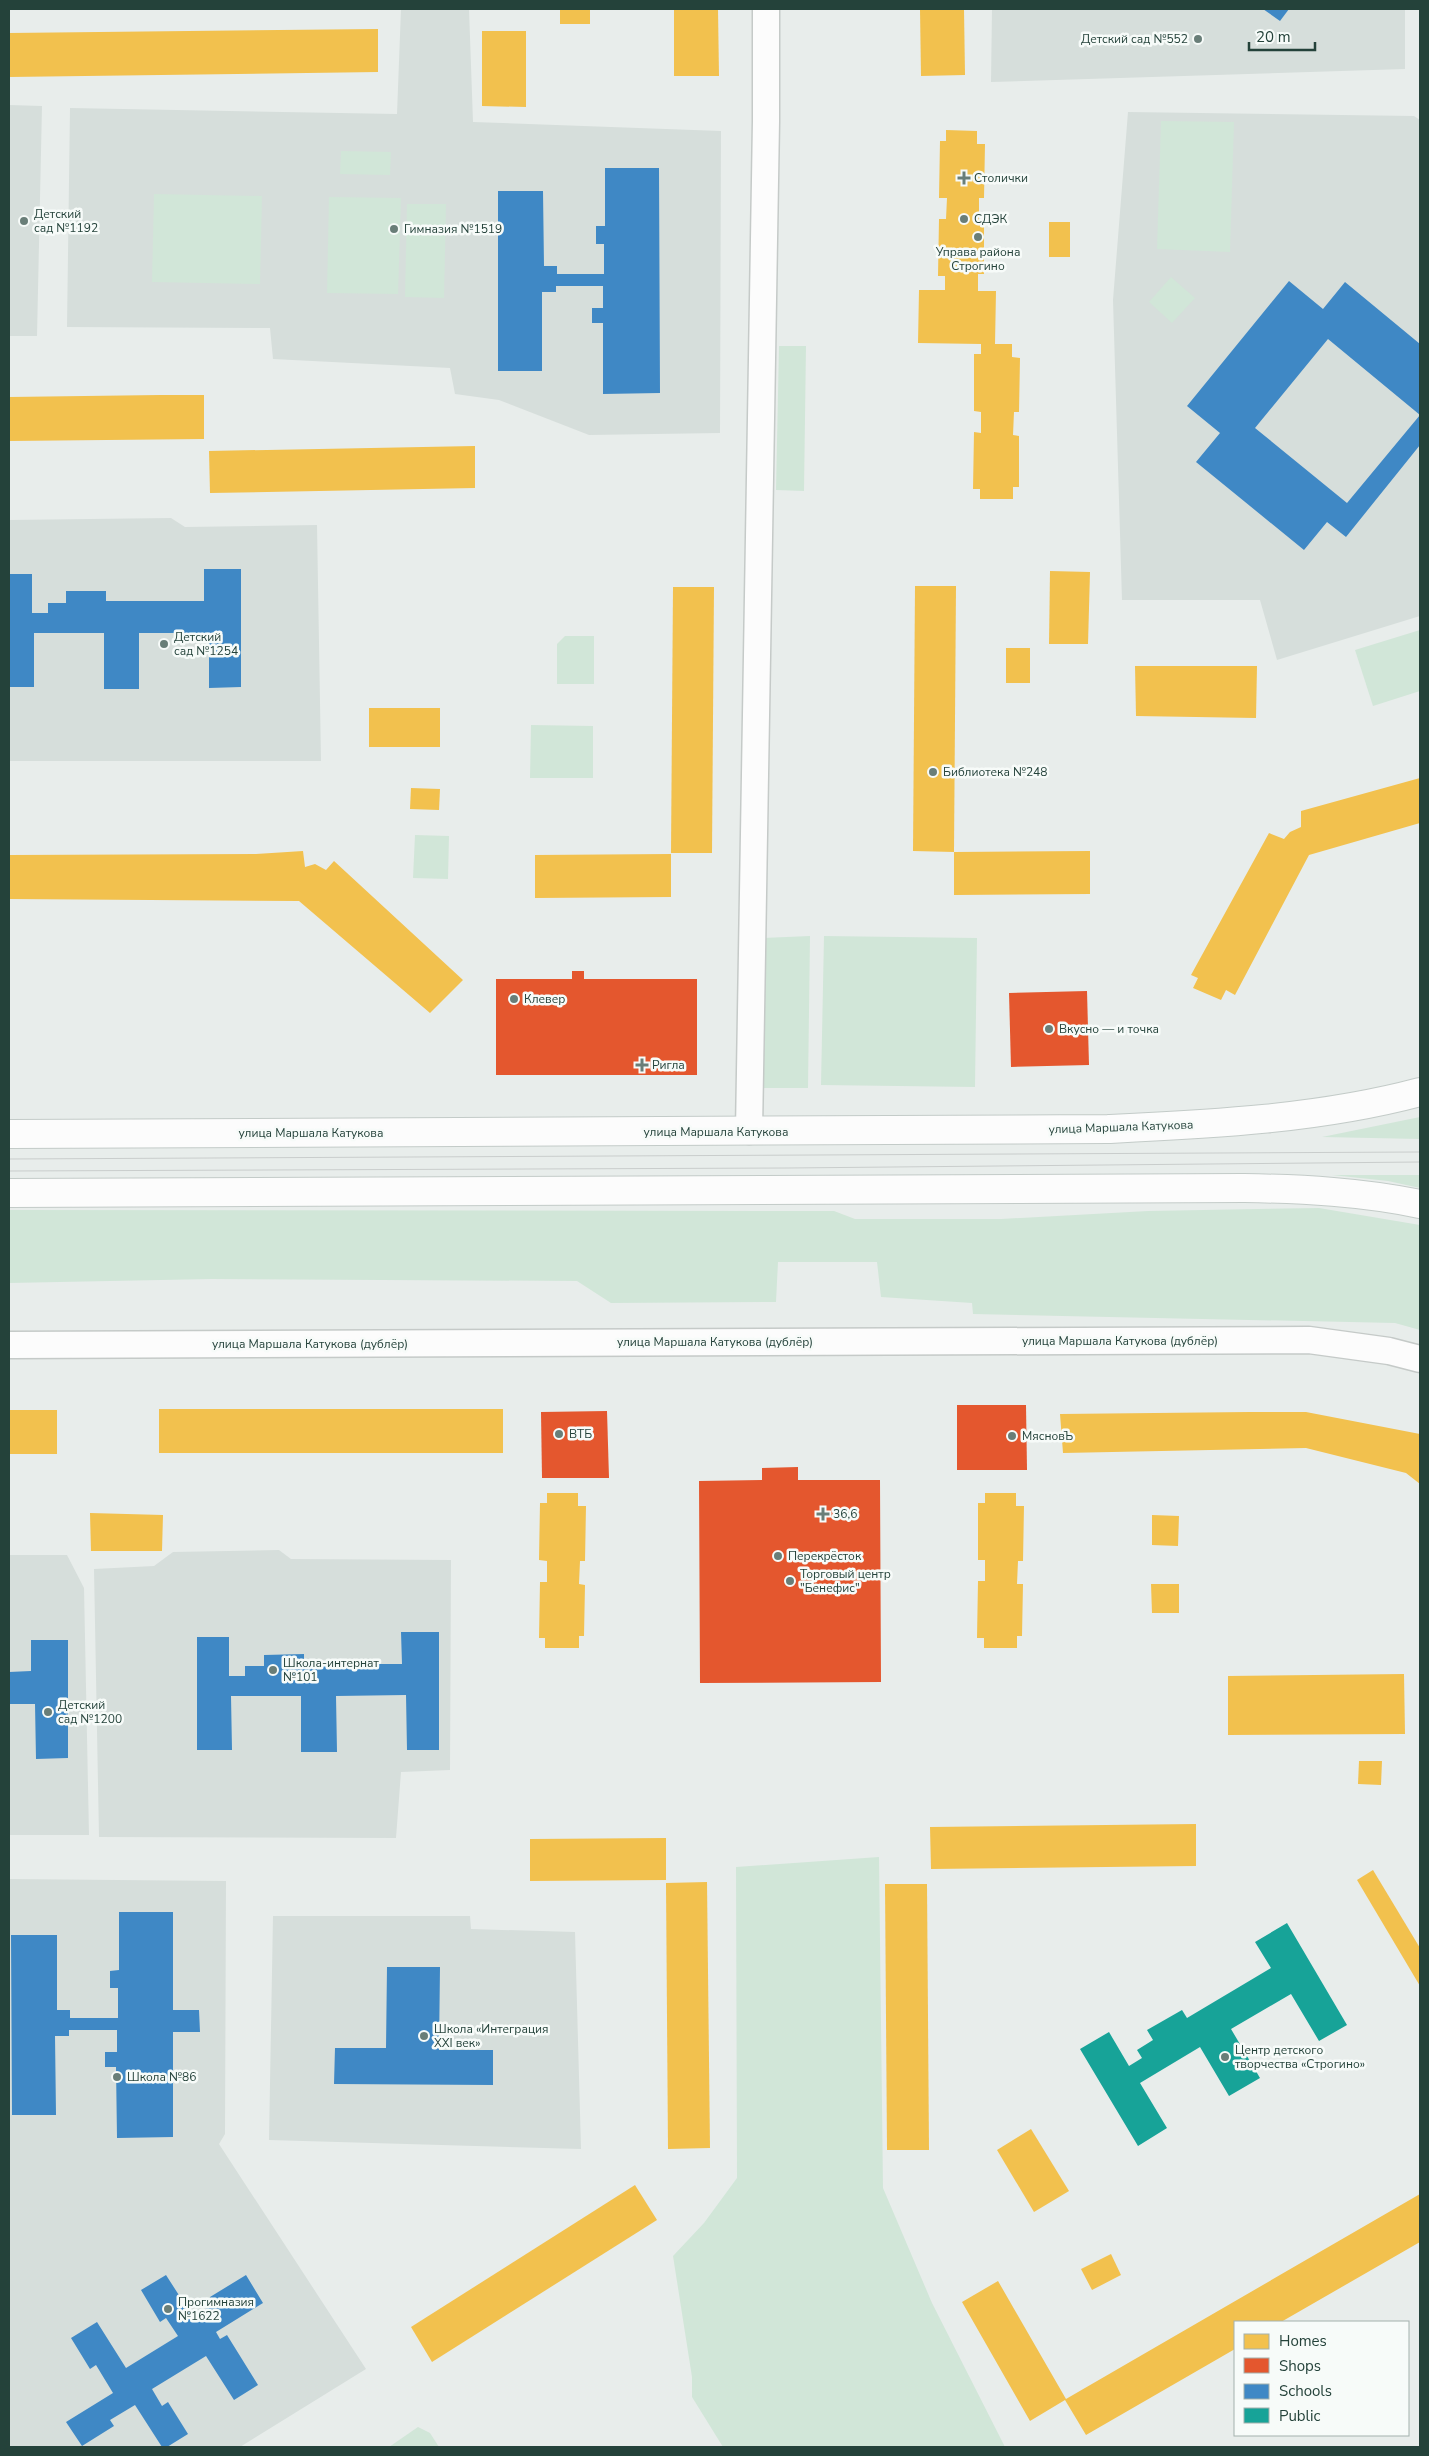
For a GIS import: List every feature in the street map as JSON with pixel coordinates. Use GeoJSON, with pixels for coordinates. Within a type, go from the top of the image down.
{"type":"FeatureCollection","features":[{"type":"Feature","properties":{"kind":"main road","name":"улица Маршала Катукова"},"geometry":{"type":"LineString","coordinates":[[9,1134],[1108,1129],[1260,1120],[1341,1108],[1420,1092]]}},
{"type":"Feature","properties":{"kind":"main road"},"geometry":{"type":"LineString","coordinates":[[9,1193],[1244,1188],[1328,1191],[1379,1196],[1420,1204]]}},
{"type":"Feature","properties":{"kind":"street"},"geometry":{"type":"LineString","coordinates":[[749,1132],[766,132],[766,9]]}},
{"type":"Feature","properties":{"kind":"street","name":"улица Маршала Катукова (дублёр)"},"geometry":{"type":"LineString","coordinates":[[9,1345],[1309,1340],[1389,1351],[1420,1359]]}},
{"type":"Feature","properties":{"kind":"shaded area","name":"Гимназия №1519"},"geometry":{"type":"Polygon","coordinates":[[[401,9],[469,9],[473,122],[721,131],[720,433],[589,435],[499,400],[455,394],[450,368],[273,359],[270,328],[67,327],[70,108],[397,114],[401,9]]]}},
{"type":"Feature","properties":{"kind":"shaded area","name":"Детский сад №552"},"geometry":{"type":"Polygon","coordinates":[[[992,9],[1405,9],[1405,69],[991,82],[992,9]]]}},
{"type":"Feature","properties":{"kind":"shaded area","name":"Детский сад №1192"},"geometry":{"type":"Polygon","coordinates":[[[9,105],[42,106],[37,336],[9,336],[9,105]]]}},
{"type":"Feature","properties":{"kind":"shaded area"},"geometry":{"type":"Polygon","coordinates":[[[1128,112],[1414,116],[1420,120],[1420,616],[1277,660],[1260,600],[1122,600],[1113,300],[1128,112]]]}},
{"type":"Feature","properties":{"kind":"shaded area","name":"Детский сад №1254"},"geometry":{"type":"Polygon","coordinates":[[[171,518],[185,527],[317,525],[321,761],[9,761],[9,520],[171,518]]]}},
{"type":"Feature","properties":{"kind":"shaded area","name":"Школа-интернат №101"},"geometry":{"type":"Polygon","coordinates":[[[279,1550],[291,1559],[451,1560],[450,1770],[401,1772],[396,1838],[99,1837],[94,1569],[154,1566],[173,1552],[279,1550]]]}},
{"type":"Feature","properties":{"kind":"shaded area","name":"Детский сад №1200"},"geometry":{"type":"Polygon","coordinates":[[[9,1555],[67,1555],[84,1588],[89,1835],[9,1835],[9,1555]]]}},
{"type":"Feature","properties":{"kind":"shaded area"},"geometry":{"type":"Polygon","coordinates":[[[9,1879],[226,1881],[225,2134],[219,2144],[366,2369],[240,2447],[9,2447],[9,1879]]]}},
{"type":"Feature","properties":{"kind":"shaded area","name":"Школа «Интеграция XXI век»"},"geometry":{"type":"Polygon","coordinates":[[[273,1916],[470,1916],[471,1929],[575,1932],[581,2149],[269,2140],[273,1916]]]}},
{"type":"Feature","properties":{"kind":"green space"},"geometry":{"type":"Polygon","coordinates":[[[1161,121],[1234,122],[1230,252],[1157,249],[1161,121]]]}},
{"type":"Feature","properties":{"kind":"green space"},"geometry":{"type":"Polygon","coordinates":[[[341,151],[391,152],[390,175],[340,174],[341,151]]]}},
{"type":"Feature","properties":{"kind":"green space"},"geometry":{"type":"Polygon","coordinates":[[[154,194],[262,196],[260,284],[152,282],[154,194]]]}},
{"type":"Feature","properties":{"kind":"green space"},"geometry":{"type":"Polygon","coordinates":[[[329,197],[401,198],[398,294],[327,293],[329,197]]]}},
{"type":"Feature","properties":{"kind":"green space"},"geometry":{"type":"Polygon","coordinates":[[[407,204],[446,204],[444,298],[405,297],[407,204]]]}},
{"type":"Feature","properties":{"kind":"green space"},"geometry":{"type":"Polygon","coordinates":[[[1171,277],[1195,298],[1172,323],[1149,302],[1171,277]]]}},
{"type":"Feature","properties":{"kind":"green space"},"geometry":{"type":"Polygon","coordinates":[[[779,346],[806,346],[804,491],[776,490],[779,346]]]}},
{"type":"Feature","properties":{"kind":"green space"},"geometry":{"type":"Polygon","coordinates":[[[1420,630],[1420,691],[1373,706],[1355,650],[1420,630]]]}},
{"type":"Feature","properties":{"kind":"green space"},"geometry":{"type":"Polygon","coordinates":[[[565,636],[594,636],[594,684],[557,684],[557,644],[565,636]]]}},
{"type":"Feature","properties":{"kind":"green space"},"geometry":{"type":"Polygon","coordinates":[[[531,725],[593,726],[593,778],[530,778],[531,725]]]}},
{"type":"Feature","properties":{"kind":"green space"},"geometry":{"type":"Polygon","coordinates":[[[415,835],[449,836],[448,879],[413,878],[415,835]]]}},
{"type":"Feature","properties":{"kind":"green space"},"geometry":{"type":"Polygon","coordinates":[[[810,936],[808,1088],[756,1088],[763,938],[810,936]]]}},
{"type":"Feature","properties":{"kind":"green space"},"geometry":{"type":"Polygon","coordinates":[[[824,936],[977,938],[975,1087],[821,1085],[824,936]]]}},
{"type":"Feature","properties":{"kind":"green space"},"geometry":{"type":"Polygon","coordinates":[[[1420,1117],[1420,1139],[1322,1137],[1420,1117]]]}},
{"type":"Feature","properties":{"kind":"green space"},"geometry":{"type":"Polygon","coordinates":[[[1332,1175],[1420,1175],[1420,1188],[1388,1181],[1332,1175]]]}},
{"type":"Feature","properties":{"kind":"green space"},"geometry":{"type":"Polygon","coordinates":[[[1319,1208],[1420,1225],[1420,1330],[1395,1323],[973,1314],[972,1303],[881,1297],[877,1262],[778,1262],[776,1302],[611,1303],[577,1281],[211,1279],[9,1283],[9,1210],[834,1211],[855,1219],[1001,1219],[1148,1211],[1319,1208]]]}},
{"type":"Feature","properties":{"kind":"green space"},"geometry":{"type":"Polygon","coordinates":[[[879,1857],[883,2188],[932,2303],[1005,2447],[723,2447],[692,2397],[692,2377],[673,2256],[704,2223],[737,2178],[736,1867],[879,1857]]]}},
{"type":"Feature","properties":{"kind":"green space"},"geometry":{"type":"Polygon","coordinates":[[[418,2427],[430,2433],[439,2447],[389,2447],[418,2427]]]}},
{"type":"Feature","properties":{"kind":"building: Homes"},"geometry":{"type":"Polygon","coordinates":[[[560,9],[590,9],[590,24],[560,24],[560,9]]]}},
{"type":"Feature","properties":{"kind":"building: Homes"},"geometry":{"type":"Polygon","coordinates":[[[674,9],[718,9],[719,76],[674,76],[674,9]]]}},
{"type":"Feature","properties":{"kind":"building: Homes"},"geometry":{"type":"Polygon","coordinates":[[[920,9],[964,9],[965,75],[921,76],[920,9]]]}},
{"type":"Feature","properties":{"kind":"building: Homes"},"geometry":{"type":"Polygon","coordinates":[[[378,29],[378,72],[9,77],[9,33],[378,29]]]}},
{"type":"Feature","properties":{"kind":"building: Homes"},"geometry":{"type":"Polygon","coordinates":[[[482,31],[526,31],[526,107],[482,106],[482,31]]]}},
{"type":"Feature","properties":{"kind":"building: Homes"},"geometry":{"type":"Polygon","coordinates":[[[946,130],[977,131],[977,144],[985,144],[984,198],[979,198],[979,222],[984,222],[984,274],[978,274],[978,291],[996,291],[995,344],[1012,344],[1012,357],[1020,358],[1019,412],[1014,412],[1013,435],[1019,436],[1019,487],[1013,487],[1013,499],[980,499],[980,489],[973,489],[974,432],[981,433],[981,412],[974,411],[974,354],[981,354],[981,344],[918,343],[919,290],[945,290],[945,276],[938,276],[939,219],[946,219],[947,198],[939,198],[940,141],[946,141],[946,130]]]}},
{"type":"Feature","properties":{"kind":"building: Homes"},"geometry":{"type":"Polygon","coordinates":[[[1049,222],[1070,222],[1070,257],[1049,257],[1049,222]]]}},
{"type":"Feature","properties":{"kind":"building: Homes"},"geometry":{"type":"Polygon","coordinates":[[[204,395],[204,439],[9,441],[9,397],[204,395]]]}},
{"type":"Feature","properties":{"kind":"building: Homes"},"geometry":{"type":"Polygon","coordinates":[[[475,446],[475,488],[210,493],[209,451],[475,446]]]}},
{"type":"Feature","properties":{"kind":"building: Homes"},"geometry":{"type":"Polygon","coordinates":[[[1050,571],[1090,572],[1088,644],[1049,644],[1050,571]]]}},
{"type":"Feature","properties":{"kind":"building: Homes"},"geometry":{"type":"Polygon","coordinates":[[[915,586],[956,586],[954,852],[913,851],[915,586]]]}},
{"type":"Feature","properties":{"kind":"building: Homes"},"geometry":{"type":"Polygon","coordinates":[[[673,587],[714,587],[712,853],[671,853],[673,587]]]}},
{"type":"Feature","properties":{"kind":"building: Homes"},"geometry":{"type":"Polygon","coordinates":[[[1006,648],[1030,648],[1030,683],[1006,683],[1006,648]]]}},
{"type":"Feature","properties":{"kind":"building: Homes"},"geometry":{"type":"Polygon","coordinates":[[[1135,666],[1257,666],[1256,718],[1136,716],[1135,666]]]}},
{"type":"Feature","properties":{"kind":"building: Homes"},"geometry":{"type":"Polygon","coordinates":[[[369,708],[440,708],[440,747],[369,747],[369,708]]]}},
{"type":"Feature","properties":{"kind":"building: Homes"},"geometry":{"type":"Polygon","coordinates":[[[1420,778],[1420,823],[1309,855],[1235,995],[1226,990],[1221,1000],[1193,988],[1198,978],[1191,975],[1269,833],[1284,839],[1290,832],[1301,827],[1301,811],[1420,778]]]}},
{"type":"Feature","properties":{"kind":"building: Homes"},"geometry":{"type":"Polygon","coordinates":[[[411,788],[440,789],[439,810],[410,809],[411,788]]]}},
{"type":"Feature","properties":{"kind":"building: Homes"},"geometry":{"type":"Polygon","coordinates":[[[303,851],[305,867],[315,864],[326,870],[334,861],[463,980],[430,1013],[299,901],[9,899],[9,855],[256,854],[303,851]]]}},
{"type":"Feature","properties":{"kind":"building: Homes"},"geometry":{"type":"Polygon","coordinates":[[[1090,851],[1090,894],[954,895],[954,852],[1090,851]]]}},
{"type":"Feature","properties":{"kind":"building: Homes"},"geometry":{"type":"Polygon","coordinates":[[[671,854],[671,897],[535,898],[535,855],[671,854]]]}},
{"type":"Feature","properties":{"kind":"building: Homes"},"geometry":{"type":"Polygon","coordinates":[[[159,1409],[503,1409],[503,1453],[159,1453],[159,1409]]]}},
{"type":"Feature","properties":{"kind":"building: Homes"},"geometry":{"type":"Polygon","coordinates":[[[9,1410],[57,1410],[57,1454],[9,1454],[9,1410]]]}},
{"type":"Feature","properties":{"kind":"building: Homes"},"geometry":{"type":"Polygon","coordinates":[[[1306,1412],[1420,1434],[1420,1484],[1406,1473],[1306,1448],[1063,1453],[1060,1414],[1306,1412]]]}},
{"type":"Feature","properties":{"kind":"building: Homes"},"geometry":{"type":"Polygon","coordinates":[[[547,1493],[578,1493],[578,1506],[586,1506],[585,1561],[580,1561],[579,1584],[585,1585],[584,1636],[579,1636],[579,1648],[545,1648],[545,1638],[539,1638],[540,1582],[547,1582],[547,1561],[539,1560],[540,1503],[547,1503],[547,1493]]]}},
{"type":"Feature","properties":{"kind":"building: Homes"},"geometry":{"type":"Polygon","coordinates":[[[985,1493],[1016,1493],[1016,1506],[1024,1506],[1023,1561],[1018,1561],[1017,1584],[1023,1584],[1022,1636],[1017,1636],[1017,1648],[984,1648],[984,1638],[977,1638],[978,1581],[985,1581],[985,1560],[978,1560],[978,1503],[985,1503],[985,1493]]]}},
{"type":"Feature","properties":{"kind":"building: Homes"},"geometry":{"type":"Polygon","coordinates":[[[90,1513],[163,1515],[162,1551],[91,1551],[90,1513]]]}},
{"type":"Feature","properties":{"kind":"building: Homes"},"geometry":{"type":"Polygon","coordinates":[[[1152,1515],[1179,1516],[1178,1546],[1152,1545],[1152,1515]]]}},
{"type":"Feature","properties":{"kind":"building: Homes"},"geometry":{"type":"Polygon","coordinates":[[[1151,1584],[1179,1584],[1179,1613],[1152,1613],[1151,1584]]]}},
{"type":"Feature","properties":{"kind":"building: Homes"},"geometry":{"type":"Polygon","coordinates":[[[1404,1674],[1405,1734],[1228,1735],[1228,1676],[1404,1674]]]}},
{"type":"Feature","properties":{"kind":"building: Homes"},"geometry":{"type":"Polygon","coordinates":[[[1359,1761],[1382,1761],[1381,1785],[1358,1784],[1359,1761]]]}},
{"type":"Feature","properties":{"kind":"building: Homes"},"geometry":{"type":"Polygon","coordinates":[[[1196,1824],[1196,1866],[931,1869],[930,1827],[1196,1824]]]}},
{"type":"Feature","properties":{"kind":"building: Homes"},"geometry":{"type":"Polygon","coordinates":[[[666,1838],[666,1880],[530,1881],[530,1839],[666,1838]]]}},
{"type":"Feature","properties":{"kind":"building: Homes"},"geometry":{"type":"Polygon","coordinates":[[[1373,1870],[1420,1948],[1420,1986],[1357,1880],[1373,1870]]]}},
{"type":"Feature","properties":{"kind":"building: Homes"},"geometry":{"type":"Polygon","coordinates":[[[707,1882],[710,2148],[668,2149],[666,1883],[707,1882]]]}},
{"type":"Feature","properties":{"kind":"building: Homes"},"geometry":{"type":"Polygon","coordinates":[[[885,1884],[927,1884],[929,2150],[887,2150],[885,1884]]]}},
{"type":"Feature","properties":{"kind":"building: Homes"},"geometry":{"type":"Polygon","coordinates":[[[1031,2129],[1069,2191],[1034,2212],[997,2150],[1031,2129]]]}},
{"type":"Feature","properties":{"kind":"building: Homes"},"geometry":{"type":"Polygon","coordinates":[[[635,2185],[657,2220],[432,2362],[411,2327],[635,2185]]]}},
{"type":"Feature","properties":{"kind":"building: Homes"},"geometry":{"type":"Polygon","coordinates":[[[1420,2194],[1420,2242],[1283,2321],[1234,2321],[1234,2350],[1086,2435],[1065,2400],[1030,2421],[962,2302],[998,2281],[1066,2399],[1420,2194]]]}},
{"type":"Feature","properties":{"kind":"building: Homes"},"geometry":{"type":"Polygon","coordinates":[[[1111,2254],[1121,2275],[1092,2290],[1081,2269],[1111,2254]]]}},
{"type":"Feature","properties":{"kind":"building: Shops"},"geometry":{"type":"Polygon","coordinates":[[[572,971],[584,971],[584,979],[697,979],[697,1075],[496,1075],[496,979],[572,979],[572,971]]]}},
{"type":"Feature","properties":{"kind":"building: Shops","name":"Вкусно — и точка"},"geometry":{"type":"Polygon","coordinates":[[[1087,991],[1089,1065],[1011,1067],[1009,993],[1087,991]]]}},
{"type":"Feature","properties":{"kind":"building: Shops"},"geometry":{"type":"Polygon","coordinates":[[[957,1405],[1026,1405],[1027,1470],[957,1470],[957,1405]]]}},
{"type":"Feature","properties":{"kind":"building: Shops"},"geometry":{"type":"Polygon","coordinates":[[[607,1411],[609,1478],[542,1478],[541,1412],[607,1411]]]}},
{"type":"Feature","properties":{"kind":"building: Shops","name":"Торговый центр \"Бенефис\""},"geometry":{"type":"Polygon","coordinates":[[[798,1467],[798,1480],[880,1480],[881,1682],[700,1683],[699,1481],[762,1480],[762,1468],[798,1467]]]}},
{"type":"Feature","properties":{"kind":"building: Schools"},"geometry":{"type":"Polygon","coordinates":[[[1263,9],[1289,9],[1280,21],[1263,9]]]}},
{"type":"Feature","properties":{"kind":"building: Schools"},"geometry":{"type":"Polygon","coordinates":[[[605,168],[659,168],[660,393],[603,394],[603,323],[592,323],[592,308],[603,308],[603,286],[556,286],[556,292],[542,292],[542,371],[498,371],[498,191],[543,191],[544,266],[557,266],[557,274],[604,274],[604,244],[596,244],[596,226],[605,226],[605,168]]]}},
{"type":"Feature","properties":{"kind":"building: Schools"},"geometry":{"type":"Polygon","coordinates":[[[1289,281],[1323,309],[1345,282],[1420,344],[1420,415],[1420,445],[1346,537],[1327,522],[1304,550],[1196,462],[1220,433],[1187,406],[1289,281]],[[1328,339],[1255,428],[1347,503],[1420,415],[1328,339]]]}},
{"type":"Feature","properties":{"kind":"building: Schools"},"geometry":{"type":"Polygon","coordinates":[[[204,569],[241,569],[241,687],[209,688],[209,633],[139,633],[139,689],[104,689],[104,633],[34,633],[34,687],[9,687],[9,574],[32,574],[32,613],[48,613],[48,603],[66,603],[66,591],[106,591],[106,601],[204,601],[204,569]]]}},
{"type":"Feature","properties":{"kind":"building: Schools"},"geometry":{"type":"Polygon","coordinates":[[[401,1632],[439,1632],[439,1750],[407,1750],[406,1695],[336,1696],[337,1752],[301,1752],[301,1696],[231,1696],[232,1750],[197,1750],[197,1637],[229,1637],[229,1676],[245,1676],[245,1666],[264,1666],[264,1655],[304,1654],[304,1664],[402,1664],[401,1632]]]}},
{"type":"Feature","properties":{"kind":"building: Schools"},"geometry":{"type":"Polygon","coordinates":[[[31,1640],[68,1640],[68,1758],[36,1759],[35,1704],[9,1704],[9,1672],[31,1671],[31,1640]]]}},
{"type":"Feature","properties":{"kind":"building: Schools"},"geometry":{"type":"Polygon","coordinates":[[[119,1912],[173,1912],[173,2010],[199,2010],[200,2032],[173,2032],[173,2137],[117,2138],[116,2067],[105,2067],[105,2052],[117,2052],[117,2030],[69,2030],[69,2036],[55,2036],[56,2115],[12,2115],[11,1935],[57,1935],[57,2010],[70,2010],[70,2018],[118,2018],[118,1988],[110,1988],[110,1971],[119,1970],[119,1912]]]}},
{"type":"Feature","properties":{"kind":"building: Schools"},"geometry":{"type":"Polygon","coordinates":[[[387,1967],[440,1967],[439,2050],[493,2050],[493,2085],[334,2084],[335,2048],[386,2048],[387,1967]]]}},
{"type":"Feature","properties":{"kind":"building: Schools"},"geometry":{"type":"Polygon","coordinates":[[[166,2275],[193,2317],[214,2304],[210,2297],[246,2275],[263,2303],[216,2332],[220,2339],[227,2335],[258,2385],[234,2400],[206,2356],[152,2389],[162,2406],[168,2402],[188,2434],[167,2447],[162,2447],[135,2405],[110,2420],[114,2426],[82,2446],[66,2422],[113,2393],[96,2365],[90,2369],[71,2338],[97,2322],[126,2368],[178,2336],[166,2318],[160,2322],[141,2290],[166,2275]]]}},
{"type":"Feature","properties":{"kind":"building: Public"},"geometry":{"type":"Polygon","coordinates":[[[1287,1923],[1347,2025],[1319,2041],[1291,1994],[1231,2029],[1260,2078],[1229,2096],[1200,2047],[1140,2083],[1167,2128],[1138,2146],[1080,2049],[1109,2032],[1129,2066],[1142,2058],[1137,2050],[1153,2040],[1147,2030],[1182,2010],[1187,2018],[1271,1968],[1255,1942],[1287,1923]]]}},
{"type":"Feature","properties":{"kind":"tram line"},"geometry":{"type":"LineString","coordinates":[[9,1159],[1420,1152]]}},
{"type":"Feature","properties":{"kind":"tram line"},"geometry":{"type":"LineString","coordinates":[[9,1171],[788,1168],[1420,1162]]}},
{"type":"Feature","properties":{"kind":"place","name":"Детский сад №552"},"geometry":{"type":"Point","coordinates":[1198,39]}},
{"type":"Feature","properties":{"kind":"place","name":"Столички"},"geometry":{"type":"Point","coordinates":[964,178]}},
{"type":"Feature","properties":{"kind":"place","name":"СДЭК"},"geometry":{"type":"Point","coordinates":[964,219]}},
{"type":"Feature","properties":{"kind":"place","name":"Детский сад №1192"},"geometry":{"type":"Point","coordinates":[24,221]}},
{"type":"Feature","properties":{"kind":"place","name":"Гимназия №1519"},"geometry":{"type":"Point","coordinates":[394,229]}},
{"type":"Feature","properties":{"kind":"place","name":"Управа района Строгино"},"geometry":{"type":"Point","coordinates":[978,237]}},
{"type":"Feature","properties":{"kind":"place","name":"Детский сад №1254"},"geometry":{"type":"Point","coordinates":[164,644]}},
{"type":"Feature","properties":{"kind":"place","name":"Библиотека №248"},"geometry":{"type":"Point","coordinates":[933,772]}},
{"type":"Feature","properties":{"kind":"place","name":"Клевер"},"geometry":{"type":"Point","coordinates":[514,999]}},
{"type":"Feature","properties":{"kind":"place","name":"Вкусно — и точка"},"geometry":{"type":"Point","coordinates":[1049,1029]}},
{"type":"Feature","properties":{"kind":"place","name":"Ригла"},"geometry":{"type":"Point","coordinates":[642,1065]}},
{"type":"Feature","properties":{"kind":"place","name":"ВТБ"},"geometry":{"type":"Point","coordinates":[559,1434]}},
{"type":"Feature","properties":{"kind":"place","name":"МясновЪ"},"geometry":{"type":"Point","coordinates":[1012,1436]}},
{"type":"Feature","properties":{"kind":"place","name":"36,6"},"geometry":{"type":"Point","coordinates":[823,1514]}},
{"type":"Feature","properties":{"kind":"place","name":"Перекрёсток"},"geometry":{"type":"Point","coordinates":[778,1556]}},
{"type":"Feature","properties":{"kind":"place","name":"Торговый центр \"Бенефис\""},"geometry":{"type":"Point","coordinates":[790,1581]}},
{"type":"Feature","properties":{"kind":"place","name":"Школа-интернат №101"},"geometry":{"type":"Point","coordinates":[273,1670]}},
{"type":"Feature","properties":{"kind":"place","name":"Детский сад №1200"},"geometry":{"type":"Point","coordinates":[48,1712]}},
{"type":"Feature","properties":{"kind":"place","name":"Школа «Интеграция XXI век»"},"geometry":{"type":"Point","coordinates":[424,2036]}},
{"type":"Feature","properties":{"kind":"place","name":"Центр детского творчества «Строгино»"},"geometry":{"type":"Point","coordinates":[1225,2057]}},
{"type":"Feature","properties":{"kind":"place","name":"Школа №86"},"geometry":{"type":"Point","coordinates":[117,2077]}},
{"type":"Feature","properties":{"kind":"place","name":"Прогимназия №1622"},"geometry":{"type":"Point","coordinates":[168,2309]}}]}
